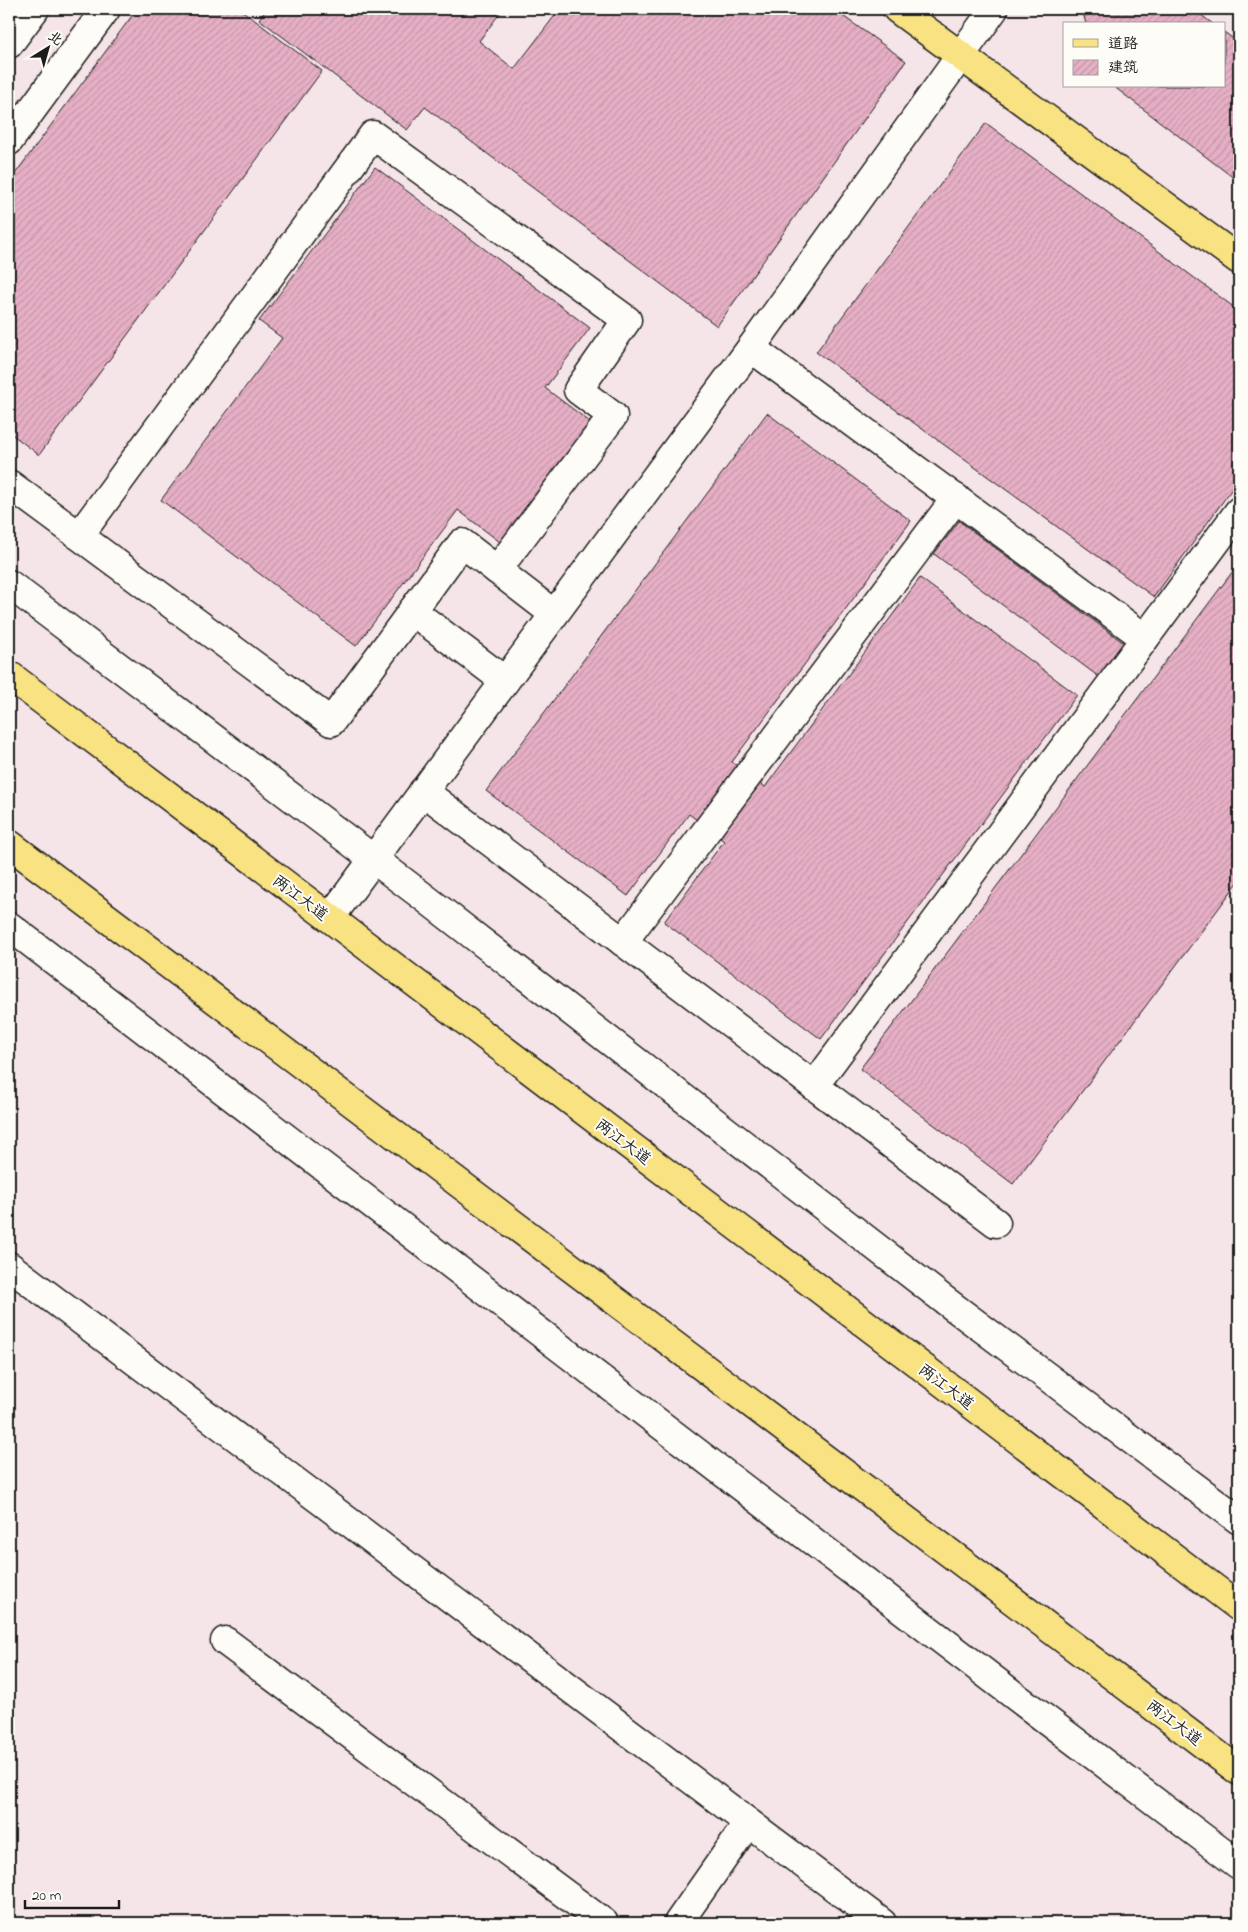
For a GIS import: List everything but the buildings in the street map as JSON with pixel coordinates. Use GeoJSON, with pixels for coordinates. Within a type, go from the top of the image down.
{"type":"FeatureCollection","features":[{"type":"Feature","properties":{"kind":"main road"},"geometry":{"type":"LineString","coordinates":[[897,9],[1239,260]]}},
{"type":"Feature","properties":{"kind":"main road","name":"两江大道"},"geometry":{"type":"LineString","coordinates":[[9,675],[1239,1607]]}},
{"type":"Feature","properties":{"kind":"main road","name":"两江大道"},"geometry":{"type":"LineString","coordinates":[[9,844],[1239,1770]]}},
{"type":"Feature","properties":{"kind":"street"},"geometry":{"type":"LineString","coordinates":[[9,44],[35,9]]}},
{"type":"Feature","properties":{"kind":"street"},"geometry":{"type":"LineString","coordinates":[[9,141],[106,9]]}},
{"type":"Feature","properties":{"kind":"street"},"geometry":{"type":"LineString","coordinates":[[330,918],[751,348],[994,9]]}},
{"type":"Feature","properties":{"kind":"street"},"geometry":{"type":"LineString","coordinates":[[79,536],[373,135],[627,320],[578,390],[613,416],[497,570]]}},
{"type":"Feature","properties":{"kind":"street"},"geometry":{"type":"LineString","coordinates":[[751,348],[1145,638]]}},
{"type":"Feature","properties":{"kind":"street"},"geometry":{"type":"LineString","coordinates":[[9,484],[331,722],[462,544],[554,614]]}},
{"type":"Feature","properties":{"kind":"street"},"geometry":{"type":"LineString","coordinates":[[623,942],[956,498]]}},
{"type":"Feature","properties":{"kind":"street"},"geometry":{"type":"LineString","coordinates":[[814,1086],[1239,511]]}},
{"type":"Feature","properties":{"kind":"street"},"geometry":{"type":"LineString","coordinates":[[9,584],[373,860],[943,1299],[1239,1520]]}},
{"type":"Feature","properties":{"kind":"street"},"geometry":{"type":"LineString","coordinates":[[412,611],[505,681]]}},
{"type":"Feature","properties":{"kind":"street"},"geometry":{"type":"LineString","coordinates":[[424,791],[996,1223]]}},
{"type":"Feature","properties":{"kind":"street"},"geometry":{"type":"LineString","coordinates":[[9,926],[1003,1687],[1239,1865]]}},
{"type":"Feature","properties":{"kind":"street"},"geometry":{"type":"LineString","coordinates":[[9,1266],[882,1923]]}},
{"type":"Feature","properties":{"kind":"street"},"geometry":{"type":"LineString","coordinates":[[225,1641],[604,1923]]}},
{"type":"Feature","properties":{"kind":"street"},"geometry":{"type":"LineString","coordinates":[[678,1923],[748,1823]]}}]}
